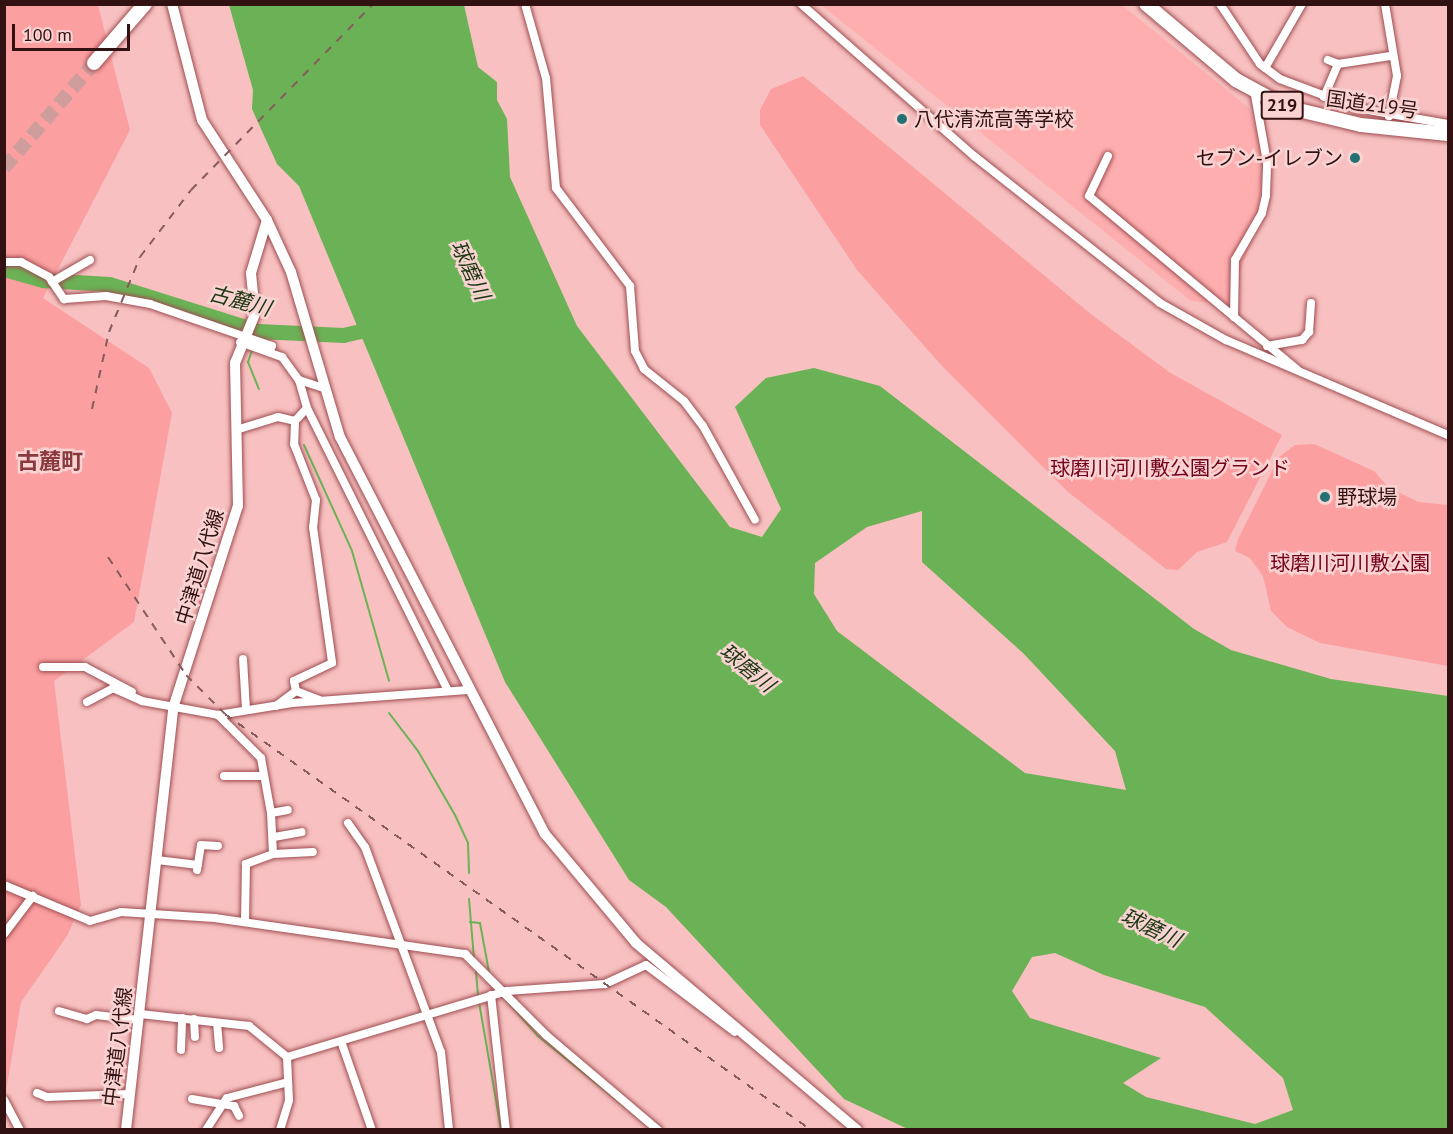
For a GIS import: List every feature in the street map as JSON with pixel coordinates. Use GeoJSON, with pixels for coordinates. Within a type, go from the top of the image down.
{"type":"FeatureCollection","features":[{"type":"Feature","properties":{"kind":"highway","name":"国道219号"},"geometry":{"type":"LineString","coordinates":[[1146,4],[1254,90],[1314,117],[1449,134]]}},
{"type":"Feature","properties":{"kind":"highway"},"geometry":{"type":"LineString","coordinates":[[94,63],[143,7]]}},
{"type":"Feature","properties":{"kind":"main road"},"geometry":{"type":"LineString","coordinates":[[172,4],[202,120],[267,220],[305,319],[323,388],[340,437],[532,813],[583,885],[636,943],[739,1034],[857,1130]]}},
{"type":"Feature","properties":{"kind":"main road","name":"中津道八代線"},"geometry":{"type":"LineString","coordinates":[[126,1130],[152,913],[173,708],[238,506],[234,380],[241,339],[255,314],[251,273],[267,220]]}},
{"type":"Feature","properties":{"kind":"street"},"geometry":{"type":"LineString","coordinates":[[525,4],[546,78],[556,189],[630,286],[635,351],[645,369],[684,401],[703,426],[755,520]]}},
{"type":"Feature","properties":{"kind":"street"},"geometry":{"type":"LineString","coordinates":[[801,4],[974,156],[1160,303],[1302,374],[1449,435]]}},
{"type":"Feature","properties":{"kind":"street"},"geometry":{"type":"LineString","coordinates":[[1220,4],[1265,68],[1324,97],[1389,116],[1449,124]]}},
{"type":"Feature","properties":{"kind":"street"},"geometry":{"type":"LineString","coordinates":[[1265,68],[1302,4]]}},
{"type":"Feature","properties":{"kind":"street"},"geometry":{"type":"LineString","coordinates":[[1385,4],[1390,56],[1397,76],[1389,116]]}},
{"type":"Feature","properties":{"kind":"street"},"geometry":{"type":"LineString","coordinates":[[1328,60],[1338,64],[1390,56]]}},
{"type":"Feature","properties":{"kind":"street"},"geometry":{"type":"LineString","coordinates":[[1324,97],[1338,64]]}},
{"type":"Feature","properties":{"kind":"street"},"geometry":{"type":"LineString","coordinates":[[1234,317],[1234,260],[1262,213],[1266,195],[1267,162],[1254,90]]}},
{"type":"Feature","properties":{"kind":"street"},"geometry":{"type":"LineString","coordinates":[[1108,156],[1089,196],[1302,374]]}},
{"type":"Feature","properties":{"kind":"street"},"geometry":{"type":"LineString","coordinates":[[52,282],[90,260]]}},
{"type":"Feature","properties":{"kind":"street"},"geometry":{"type":"LineString","coordinates":[[4,262],[21,262],[52,282],[64,299],[106,296],[150,304],[241,339],[272,346],[269,352],[290,363],[299,380],[307,408],[448,691]]}},
{"type":"Feature","properties":{"kind":"street"},"geometry":{"type":"LineString","coordinates":[[1267,346],[1302,340],[1309,332],[1311,303]]}},
{"type":"Feature","properties":{"kind":"street"},"geometry":{"type":"LineString","coordinates":[[299,380],[323,388]]}},
{"type":"Feature","properties":{"kind":"street"},"geometry":{"type":"LineString","coordinates":[[296,691],[294,681],[332,663],[313,527],[316,500],[297,456],[295,422],[307,408]]}},
{"type":"Feature","properties":{"kind":"street"},"geometry":{"type":"LineString","coordinates":[[236,430],[278,417],[295,422]]}},
{"type":"Feature","properties":{"kind":"street"},"geometry":{"type":"LineString","coordinates":[[243,659],[246,710]]}},
{"type":"Feature","properties":{"kind":"street"},"geometry":{"type":"LineString","coordinates":[[43,667],[85,667],[142,701]]}},
{"type":"Feature","properties":{"kind":"street"},"geometry":{"type":"LineString","coordinates":[[87,702],[113,688],[142,701],[218,715],[323,701],[468,690]]}},
{"type":"Feature","properties":{"kind":"street"},"geometry":{"type":"LineString","coordinates":[[296,691],[323,701]]}},
{"type":"Feature","properties":{"kind":"street"},"geometry":{"type":"LineString","coordinates":[[276,706],[296,691]]}},
{"type":"Feature","properties":{"kind":"street"},"geometry":{"type":"LineString","coordinates":[[218,715],[261,758],[261,776],[271,813],[274,837],[273,854]]}},
{"type":"Feature","properties":{"kind":"street"},"geometry":{"type":"LineString","coordinates":[[224,776],[261,776]]}},
{"type":"Feature","properties":{"kind":"street"},"geometry":{"type":"LineString","coordinates":[[271,813],[288,810]]}},
{"type":"Feature","properties":{"kind":"street"},"geometry":{"type":"LineString","coordinates":[[348,823],[365,847],[396,941],[441,1052],[449,1130]]}},
{"type":"Feature","properties":{"kind":"street"},"geometry":{"type":"LineString","coordinates":[[274,837],[302,832]]}},
{"type":"Feature","properties":{"kind":"street"},"geometry":{"type":"LineString","coordinates":[[157,860],[198,868],[198,845],[218,846]]}},
{"type":"Feature","properties":{"kind":"street"},"geometry":{"type":"LineString","coordinates":[[245,922],[246,864],[273,854],[313,852]]}},
{"type":"Feature","properties":{"kind":"street"},"geometry":{"type":"LineString","coordinates":[[4,885],[90,921],[121,912],[152,913],[396,941],[465,954],[507,991],[546,1035],[658,1130]]}},
{"type":"Feature","properties":{"kind":"street"},"geometry":{"type":"LineString","coordinates":[[4,934],[33,896]]}},
{"type":"Feature","properties":{"kind":"street"},"geometry":{"type":"LineString","coordinates":[[287,1057],[403,1026],[491,995],[507,991],[605,984],[646,965],[739,1034]]}},
{"type":"Feature","properties":{"kind":"street"},"geometry":{"type":"LineString","coordinates":[[491,995],[506,1130]]}},
{"type":"Feature","properties":{"kind":"street"},"geometry":{"type":"LineString","coordinates":[[59,1011],[87,1019],[96,1015],[182,1018],[249,1026],[287,1057],[288,1082],[280,1130]]}},
{"type":"Feature","properties":{"kind":"street"},"geometry":{"type":"LineString","coordinates":[[181,1050],[182,1018]]}},
{"type":"Feature","properties":{"kind":"street"},"geometry":{"type":"LineString","coordinates":[[194,1019],[195,1037]]}},
{"type":"Feature","properties":{"kind":"street"},"geometry":{"type":"LineString","coordinates":[[218,1023],[219,1048]]}},
{"type":"Feature","properties":{"kind":"street"},"geometry":{"type":"LineString","coordinates":[[342,1044],[372,1130]]}},
{"type":"Feature","properties":{"kind":"street"},"geometry":{"type":"LineString","coordinates":[[206,1130],[222,1103],[252,1089],[288,1082]]}},
{"type":"Feature","properties":{"kind":"street"},"geometry":{"type":"LineString","coordinates":[[37,1093],[47,1097],[130,1094]]}},
{"type":"Feature","properties":{"kind":"street"},"geometry":{"type":"LineString","coordinates":[[192,1099],[234,1106],[239,1116]]}},
{"type":"Feature","properties":{"kind":"street"},"geometry":{"type":"LineString","coordinates":[[4,1100],[20,1130]]}},
{"type":"Feature","properties":{"kind":"shaded area"},"geometry":{"type":"Polygon","coordinates":[[[821,5],[1122,5],[1249,108],[1264,154],[1258,224],[1228,305],[1191,301],[821,5]]]}},
{"type":"Feature","properties":{"kind":"green space"},"geometry":{"type":"Polygon","coordinates":[[[5,5],[98,5],[130,130],[43,298],[149,368],[172,413],[134,622],[54,681],[81,905],[67,936],[21,1002],[5,1097],[5,5]]]}},
{"type":"Feature","properties":{"kind":"green space","name":"球磨川河川敷公園グランド"},"geometry":{"type":"Polygon","coordinates":[[[803,76],[1092,315],[1169,372],[1282,435],[1227,542],[1197,552],[1178,570],[1166,569],[1068,492],[942,366],[857,270],[760,125],[760,110],[771,89],[803,76]]]}},
{"type":"Feature","properties":{"kind":"green space","name":"球磨川河川敷公園"},"geometry":{"type":"Polygon","coordinates":[[[1314,444],[1374,471],[1388,487],[1418,502],[1448,505],[1448,666],[1320,643],[1287,627],[1271,611],[1263,576],[1250,558],[1235,551],[1238,539],[1279,457],[1295,445],[1314,444]]]}},
{"type":"Feature","properties":{"kind":"water","name":"球磨川"},"geometry":{"type":"Polygon","coordinates":[[[229,5],[464,5],[478,67],[497,82],[497,100],[507,119],[510,177],[577,326],[730,527],[762,537],[781,509],[735,407],[766,378],[814,368],[880,386],[1194,629],[1231,650],[1331,679],[1448,696],[1448,1129],[910,1130],[844,1099],[666,907],[629,880],[505,682],[299,186],[277,164],[252,109],[253,90],[229,5]],[[922,511],[867,527],[815,563],[814,594],[837,631],[1025,773],[1126,790],[1115,751],[1024,654],[922,562],[922,511]],[[1055,953],[1032,957],[1012,991],[1030,1018],[1161,1058],[1123,1083],[1146,1097],[1255,1124],[1293,1110],[1283,1078],[1205,1007],[1104,975],[1055,953]]]}},
{"type":"Feature","properties":{"kind":"waterway","name":"古麓川"},"geometry":{"type":"LineString","coordinates":[[4,269],[43,280],[109,284],[258,331],[343,335],[378,327]]}},
{"type":"Feature","properties":{"kind":"waterway"},"geometry":{"type":"LineString","coordinates":[[255,339],[258,331]]}},
{"type":"Feature","properties":{"kind":"waterway"},"geometry":{"type":"LineString","coordinates":[[252,350],[248,362],[259,389]]}},
{"type":"Feature","properties":{"kind":"waterway"},"geometry":{"type":"LineString","coordinates":[[304,445],[352,551],[389,681]]}},
{"type":"Feature","properties":{"kind":"waterway"},"geometry":{"type":"LineString","coordinates":[[389,713],[418,751],[455,815],[468,843],[469,873]]}},
{"type":"Feature","properties":{"kind":"waterway"},"geometry":{"type":"LineString","coordinates":[[469,899],[474,959]]}},
{"type":"Feature","properties":{"kind":"waterway"},"geometry":{"type":"LineString","coordinates":[[470,922],[480,923],[489,972]]}},
{"type":"Feature","properties":{"kind":"waterway"},"geometry":{"type":"LineString","coordinates":[[476,972],[478,996]]}},
{"type":"Feature","properties":{"kind":"waterway"},"geometry":{"type":"LineString","coordinates":[[505,999],[538,1036],[641,1120]]}},
{"type":"Feature","properties":{"kind":"waterway"},"geometry":{"type":"LineString","coordinates":[[479,1002],[501,1130]]}},
{"type":"Feature","properties":{"kind":"tunnel"},"geometry":{"type":"LineString","coordinates":[[4,168],[94,63]]}},
{"type":"Feature","properties":{"kind":"railway"},"geometry":{"type":"LineString","coordinates":[[92,409],[109,332],[140,257],[191,190],[373,4]]}},
{"type":"Feature","properties":{"kind":"railway"},"geometry":{"type":"LineString","coordinates":[[108,557],[186,675],[225,714],[811,1130]]}},
{"type":"Feature","properties":{"kind":"place","name":"八代清流高等学校"},"geometry":{"type":"Point","coordinates":[902,119]}},
{"type":"Feature","properties":{"kind":"place","name":"セブン-イレブン"},"geometry":{"type":"Point","coordinates":[1355,158]}},
{"type":"Feature","properties":{"kind":"place","name":"野球場"},"geometry":{"type":"Point","coordinates":[1325,497]}},
{"type":"Feature","properties":{"kind":"district","name":"古麓町"},"geometry":{"type":"Point","coordinates":[50,462]}}]}
